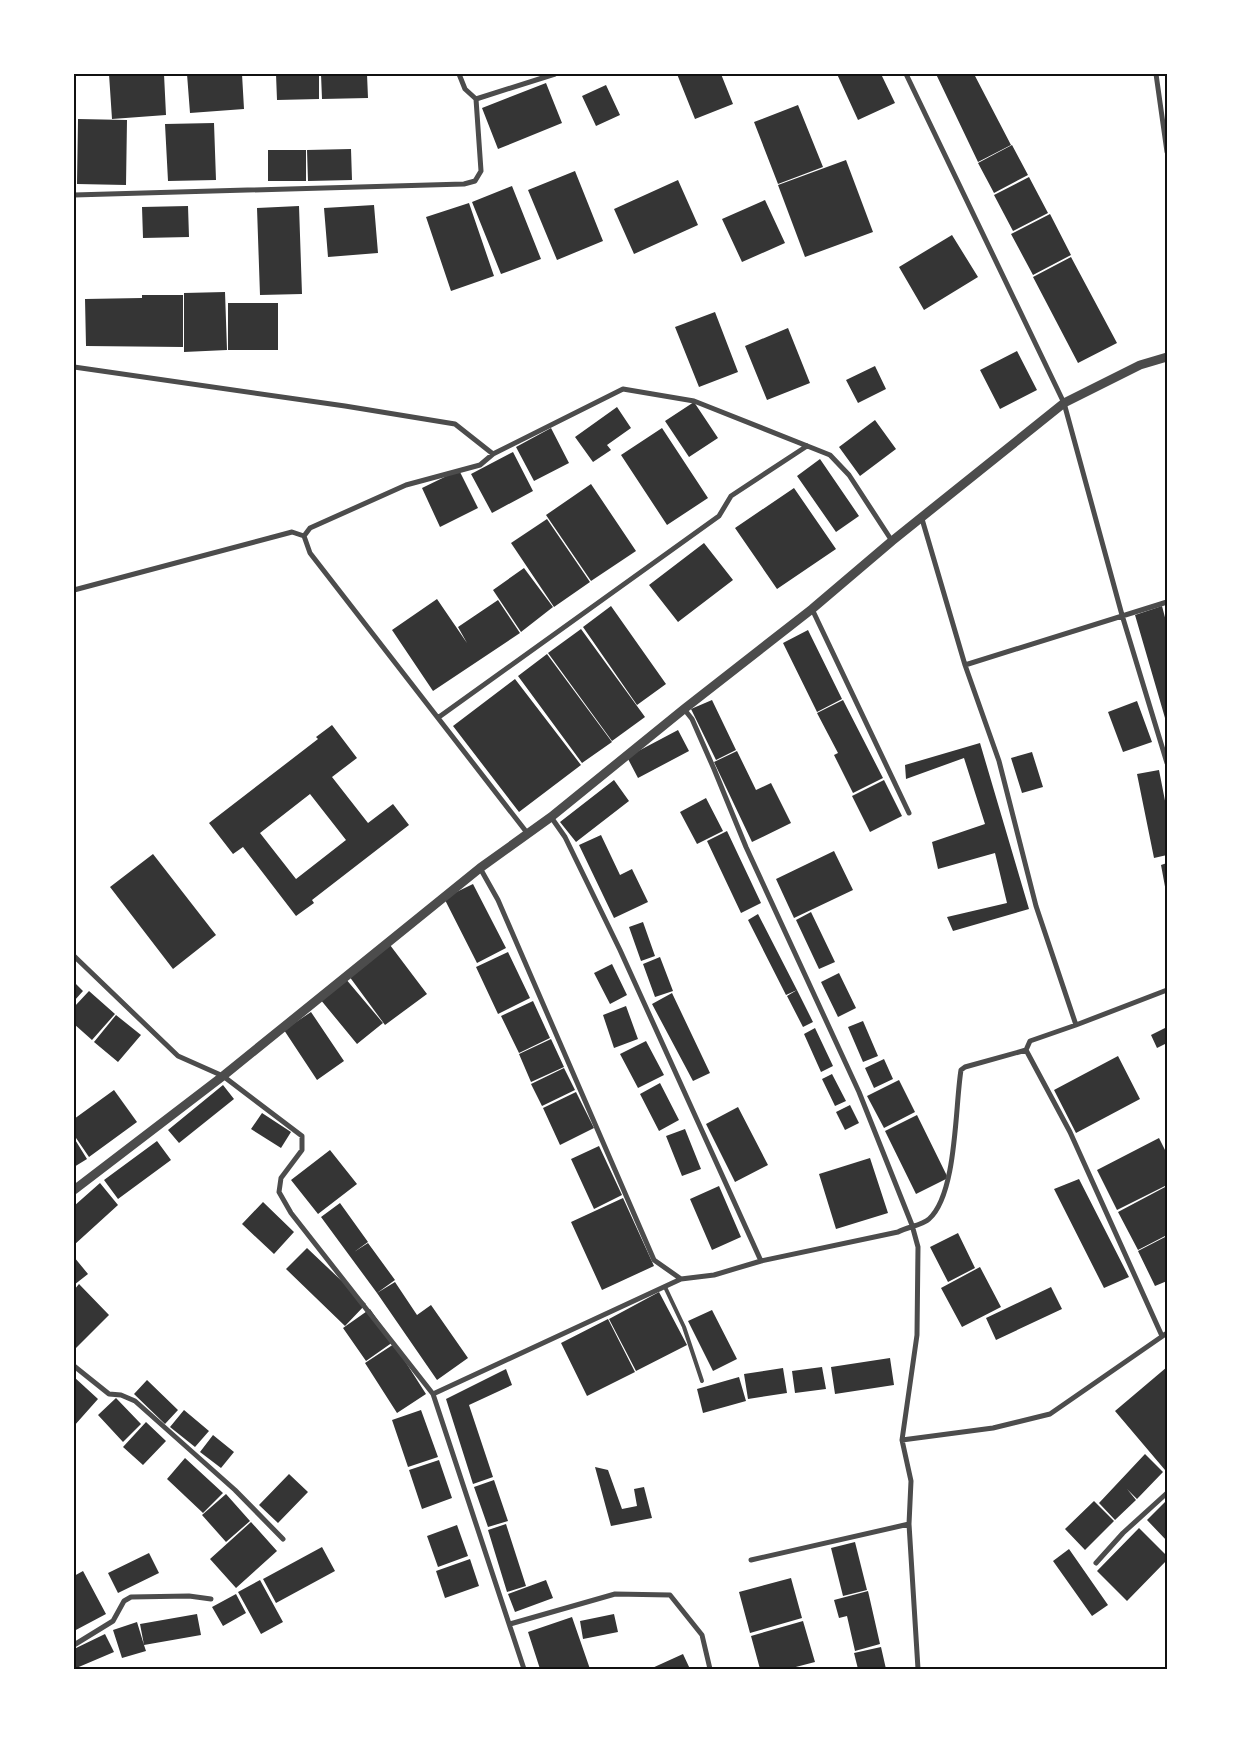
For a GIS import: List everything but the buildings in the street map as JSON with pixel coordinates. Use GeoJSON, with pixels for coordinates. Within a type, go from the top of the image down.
{"type":"FeatureCollection","features":[{"type":"Feature","properties":{"kind":"street"},"geometry":{"type":"LineString","coordinates":[[74,195],[464,184],[475,181],[481,170],[476,99],[465,89],[459,74]]}},
{"type":"Feature","properties":{"kind":"street"},"geometry":{"type":"LineString","coordinates":[[476,99],[555,74]]}},
{"type":"Feature","properties":{"kind":"street"},"geometry":{"type":"LineString","coordinates":[[906,74],[1064,403],[1122,615],[1167,763]]}},
{"type":"Feature","properties":{"kind":"street"},"geometry":{"type":"LineString","coordinates":[[1156,74],[1167,152]]}},
{"type":"Feature","properties":{"kind":"street"},"geometry":{"type":"LineString","coordinates":[[74,1190],[223,1076],[480,868],[551,817],[684,709],[812,609],[892,541],[922,519],[1064,403],[1140,365],[1167,357]]}},
{"type":"Feature","properties":{"kind":"street"},"geometry":{"type":"LineString","coordinates":[[74,367],[455,424],[493,454]]}},
{"type":"Feature","properties":{"kind":"street"},"geometry":{"type":"LineString","coordinates":[[304,536],[310,528],[406,485],[480,465],[493,454],[623,389],[694,400],[830,456],[849,476],[892,541]]}},
{"type":"Feature","properties":{"kind":"street"},"geometry":{"type":"LineString","coordinates":[[439,717],[720,516],[731,496],[807,446]]}},
{"type":"Feature","properties":{"kind":"street"},"geometry":{"type":"LineString","coordinates":[[922,519],[965,665],[999,761],[1036,906],[1076,1025]]}},
{"type":"Feature","properties":{"kind":"street"},"geometry":{"type":"LineString","coordinates":[[74,590],[292,532],[304,536]]}},
{"type":"Feature","properties":{"kind":"street"},"geometry":{"type":"LineString","coordinates":[[304,536],[310,553],[528,834]]}},
{"type":"Feature","properties":{"kind":"street"},"geometry":{"type":"LineString","coordinates":[[965,665],[1167,602]]}},
{"type":"Feature","properties":{"kind":"street"},"geometry":{"type":"LineString","coordinates":[[812,609],[909,813]]}},
{"type":"Feature","properties":{"kind":"street"},"geometry":{"type":"LineString","coordinates":[[684,709],[692,719],[746,847],[859,1092],[912,1225],[918,1247],[917,1335],[902,1440],[911,1481],[909,1524],[918,1669]]}},
{"type":"Feature","properties":{"kind":"street"},"geometry":{"type":"LineString","coordinates":[[551,817],[565,837],[616,942],[761,1261]]}},
{"type":"Feature","properties":{"kind":"street"},"geometry":{"type":"LineString","coordinates":[[480,868],[498,900],[654,1260],[681,1279]]}},
{"type":"Feature","properties":{"kind":"street"},"geometry":{"type":"LineString","coordinates":[[74,956],[178,1056],[223,1076],[302,1136],[302,1150],[281,1178],[279,1192],[291,1213],[434,1394],[524,1669]]}},
{"type":"Feature","properties":{"kind":"street"},"geometry":{"type":"LineString","coordinates":[[1026,1050],[1030,1041],[1167,990]]}},
{"type":"Feature","properties":{"kind":"street"},"geometry":{"type":"LineString","coordinates":[[434,1394],[681,1279],[714,1275],[761,1261],[898,1232],[912,1225],[922,1224],[930,1218],[939,1205],[947,1184],[961,1070],[964,1066],[1026,1050]]}},
{"type":"Feature","properties":{"kind":"street"},"geometry":{"type":"LineString","coordinates":[[902,1440],[994,1428],[1050,1414],[1164,1335],[1070,1132],[1026,1050]]}},
{"type":"Feature","properties":{"kind":"street"},"geometry":{"type":"LineString","coordinates":[[74,1366],[109,1394],[121,1395],[135,1401],[235,1490],[283,1539]]}},
{"type":"Feature","properties":{"kind":"street"},"geometry":{"type":"LineString","coordinates":[[1096,1563],[1123,1533],[1167,1493]]}},
{"type":"Feature","properties":{"kind":"street"},"geometry":{"type":"LineString","coordinates":[[751,1560],[909,1524]]}},
{"type":"Feature","properties":{"kind":"street"},"geometry":{"type":"LineString","coordinates":[[510,1624],[615,1594],[670,1595],[702,1635],[710,1669]]}},
{"type":"Feature","properties":{"kind":"street"},"geometry":{"type":"LineString","coordinates":[[74,1645],[113,1621],[124,1601],[131,1597],[189,1596],[211,1599]]}},
{"type":"Feature","properties":{"kind":"lane"},"geometry":{"type":"LineString","coordinates":[[665,1287],[684,1327],[702,1381]]}}]}
